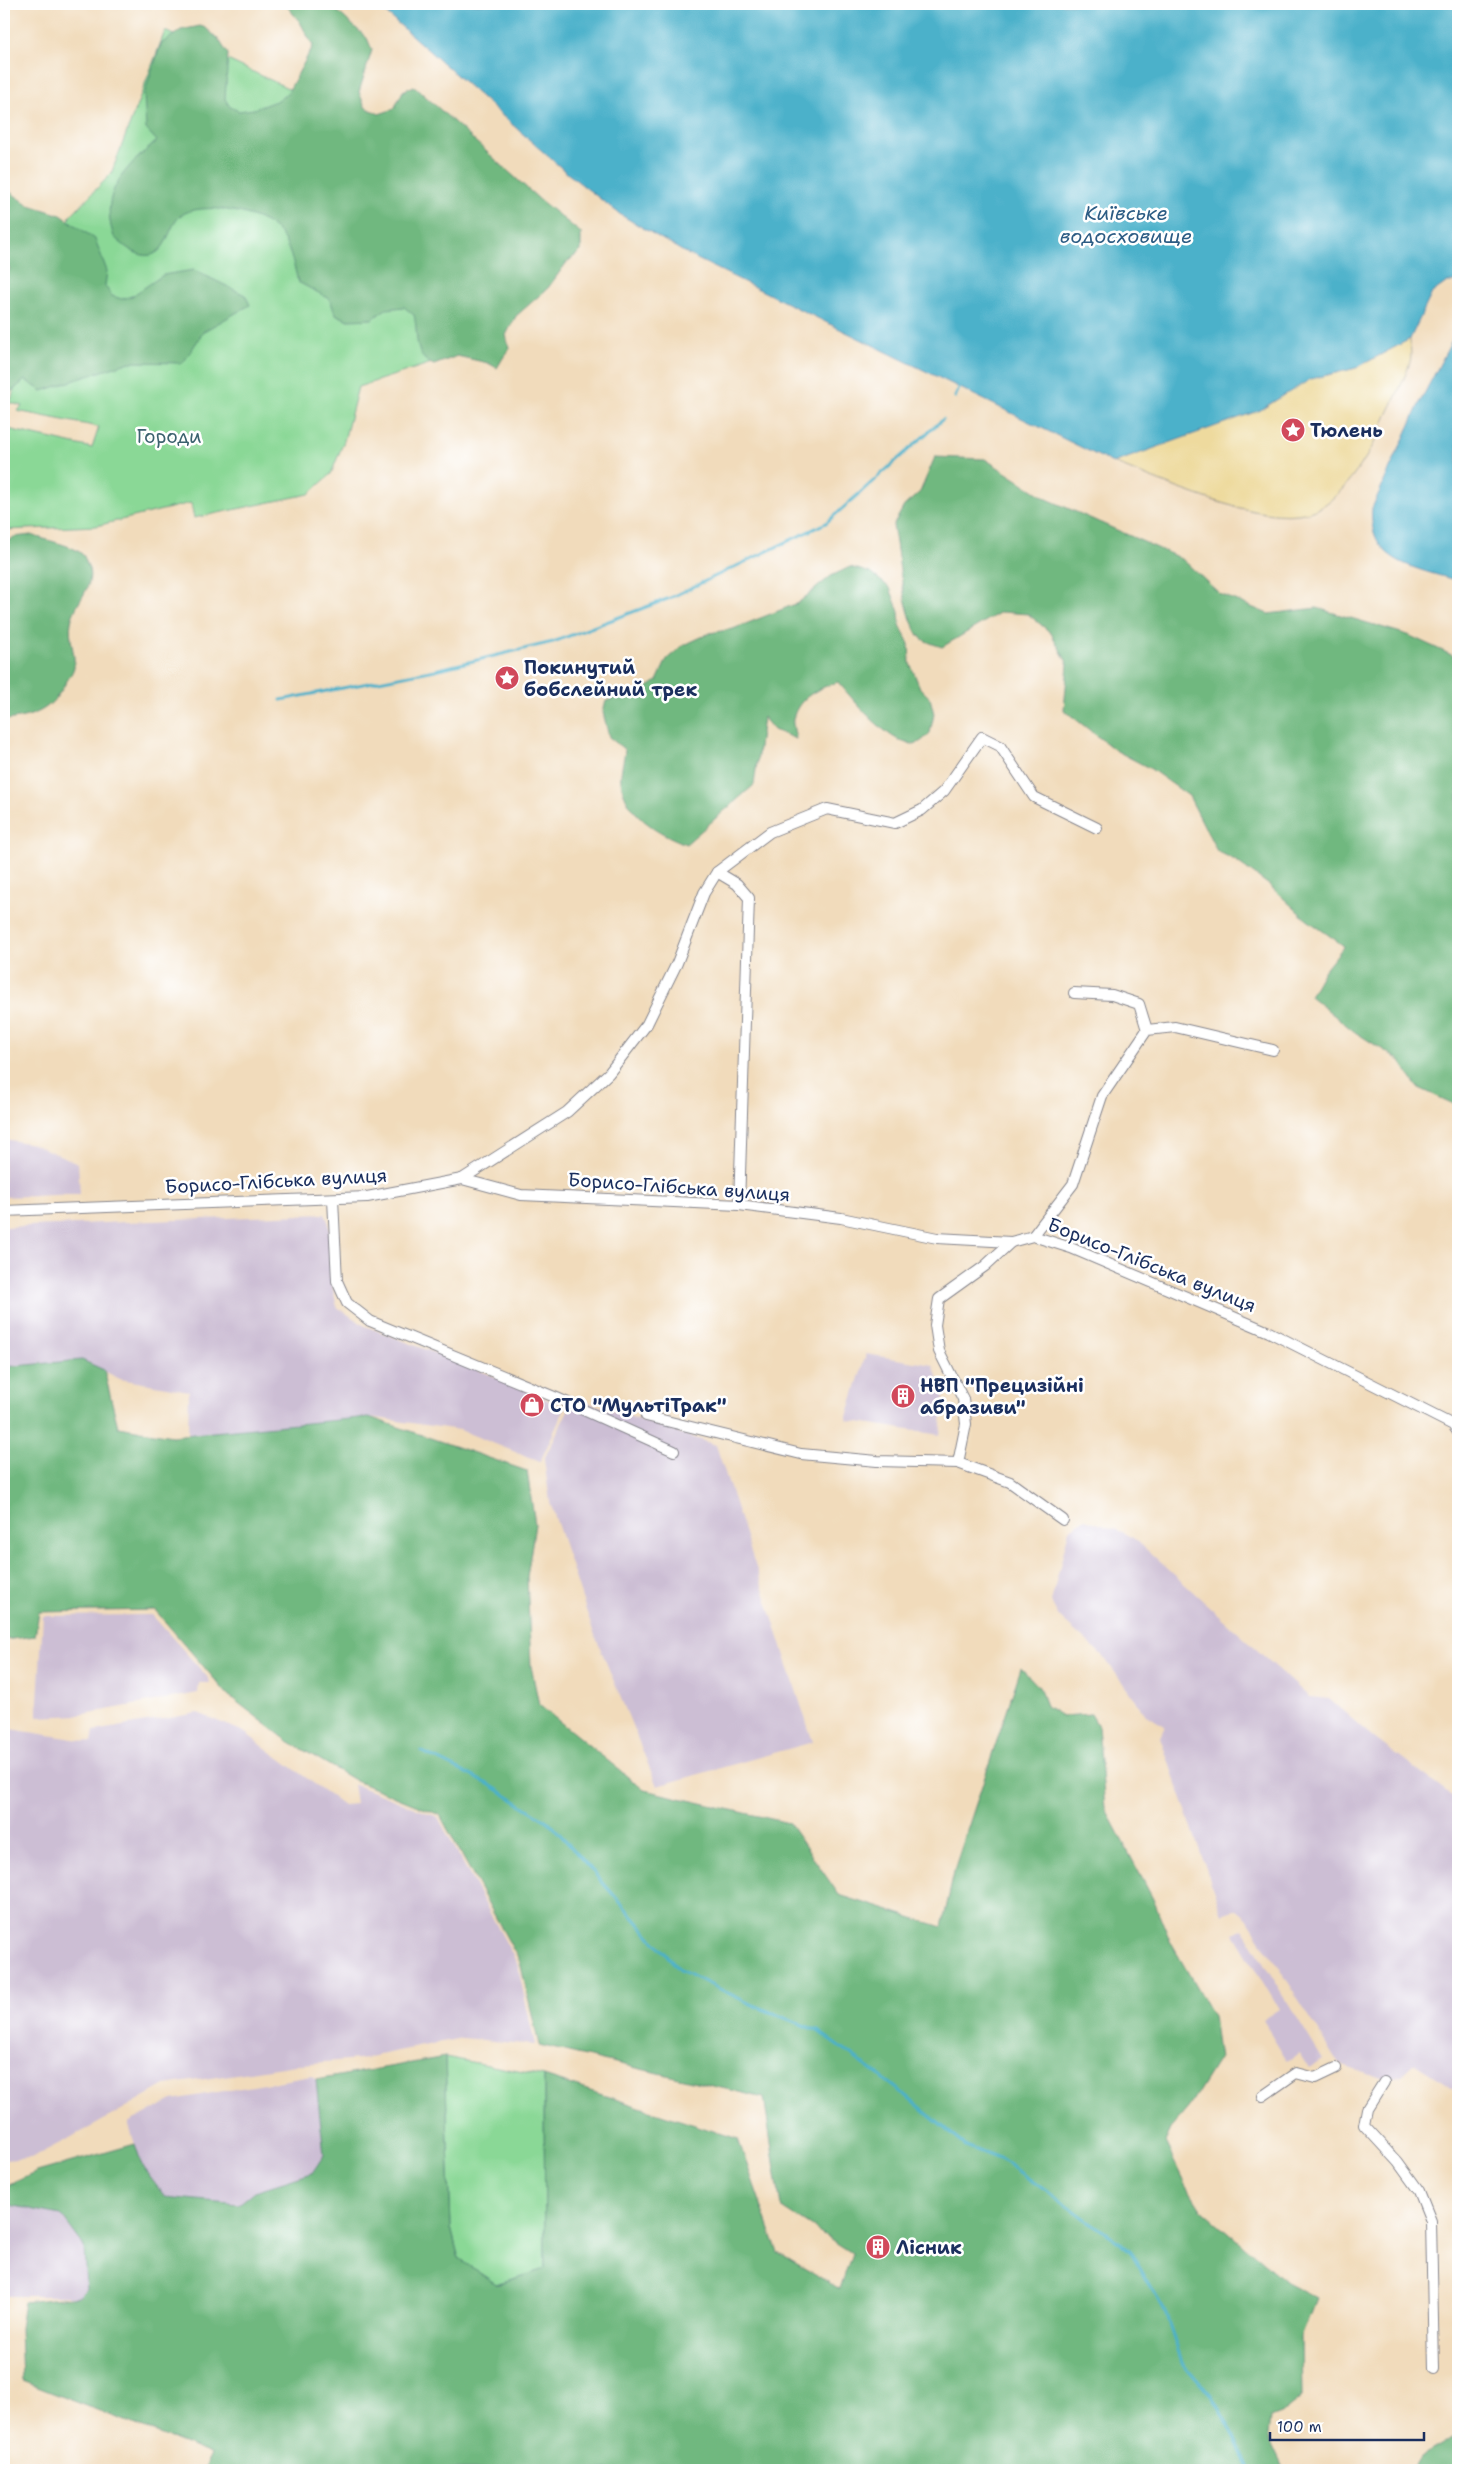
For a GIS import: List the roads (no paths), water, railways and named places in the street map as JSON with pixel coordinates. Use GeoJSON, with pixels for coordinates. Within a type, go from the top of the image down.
{"type":"FeatureCollection","features":[{"type":"Feature","properties":{"kind":"street"},"geometry":{"type":"LineString","coordinates":[[462,1179],[567,1112],[610,1073],[647,1024],[676,963],[704,893],[717,872],[770,832],[827,809],[896,823],[922,810],[944,791],[982,737],[1000,746],[1034,798],[1097,828]]}},
{"type":"Feature","properties":{"kind":"street"},"geometry":{"type":"LineString","coordinates":[[717,872],[737,884],[749,898],[739,1205]]}},
{"type":"Feature","properties":{"kind":"street"},"geometry":{"type":"LineString","coordinates":[[1074,994],[1112,995],[1139,1004],[1147,1030]]}},
{"type":"Feature","properties":{"kind":"street"},"geometry":{"type":"LineString","coordinates":[[1033,1236],[1074,1184],[1102,1096],[1147,1030],[1175,1027],[1273,1050]]}},
{"type":"Feature","properties":{"kind":"street","name":"Борисо-Глібська вулиця"},"geometry":{"type":"LineString","coordinates":[[4,1211],[333,1199],[382,1195],[462,1179],[521,1195],[739,1205],[841,1218],[937,1238],[1011,1242],[1033,1236],[1071,1248],[1269,1332],[1453,1426],[1458,1432]]}},
{"type":"Feature","properties":{"kind":"street"},"geometry":{"type":"LineString","coordinates":[[333,1199],[337,1281],[348,1303],[370,1321],[556,1398],[674,1451]]}},
{"type":"Feature","properties":{"kind":"street"},"geometry":{"type":"LineString","coordinates":[[958,1464],[966,1424],[963,1399],[938,1351],[935,1325],[938,1299],[985,1266],[1011,1242]]}},
{"type":"Feature","properties":{"kind":"street"},"geometry":{"type":"LineString","coordinates":[[646,1416],[800,1454],[878,1461],[958,1464],[1010,1482],[1064,1520]]}},
{"type":"Feature","properties":{"kind":"street"},"geometry":{"type":"LineString","coordinates":[[1263,2096],[1296,2073],[1316,2078],[1336,2068]]}},
{"type":"Feature","properties":{"kind":"street"},"geometry":{"type":"LineString","coordinates":[[1384,2082],[1367,2109],[1364,2125],[1398,2162],[1419,2191],[1431,2221],[1434,2370]]}},
{"type":"Feature","properties":{"kind":"water","name":"Київське водосховище"},"geometry":{"type":"Polygon","coordinates":[[[376,4],[1458,4],[1458,282],[1447,282],[1432,293],[1410,339],[1356,368],[1311,379],[1258,411],[1113,463],[689,255],[621,215],[567,173],[376,4]]]}},
{"type":"Feature","properties":{"kind":"water"},"geometry":{"type":"Polygon","coordinates":[[[1458,329],[1458,581],[1411,567],[1386,552],[1378,541],[1373,526],[1372,508],[1422,398],[1458,329]]]}},
{"type":"Feature","properties":{"kind":"waterway"},"geometry":{"type":"LineString","coordinates":[[955,397],[961,384]]}},
{"type":"Feature","properties":{"kind":"waterway"},"geometry":{"type":"LineString","coordinates":[[281,700],[435,670],[553,642],[670,598],[826,523],[943,419]]}},
{"type":"Feature","properties":{"kind":"waterway"},"geometry":{"type":"LineString","coordinates":[[421,1751],[490,1785],[550,1823],[680,1970],[755,2006],[818,2031],[891,2084],[966,2146],[1002,2160],[1130,2250],[1164,2309],[1182,2362],[1212,2397],[1235,2437],[1249,2470]]}},
{"type":"Feature","properties":{"kind":"place","name":"Тюлень"},"geometry":{"type":"Point","coordinates":[1293,430]}},
{"type":"Feature","properties":{"kind":"place","name":"Покинутий бобслейний трек"},"geometry":{"type":"Point","coordinates":[507,678]}},
{"type":"Feature","properties":{"kind":"place","name":"НВП \"Прецизійні абразиви\""},"geometry":{"type":"Point","coordinates":[903,1396]}},
{"type":"Feature","properties":{"kind":"place","name":"СТО \"МультіТрак\""},"geometry":{"type":"Point","coordinates":[532,1405]}},
{"type":"Feature","properties":{"kind":"place","name":"Лісник"},"geometry":{"type":"Point","coordinates":[878,2247]}},
{"type":"Feature","properties":{"kind":"park label","name":"Городи"},"geometry":{"type":"Point","coordinates":[169,436]}}]}
